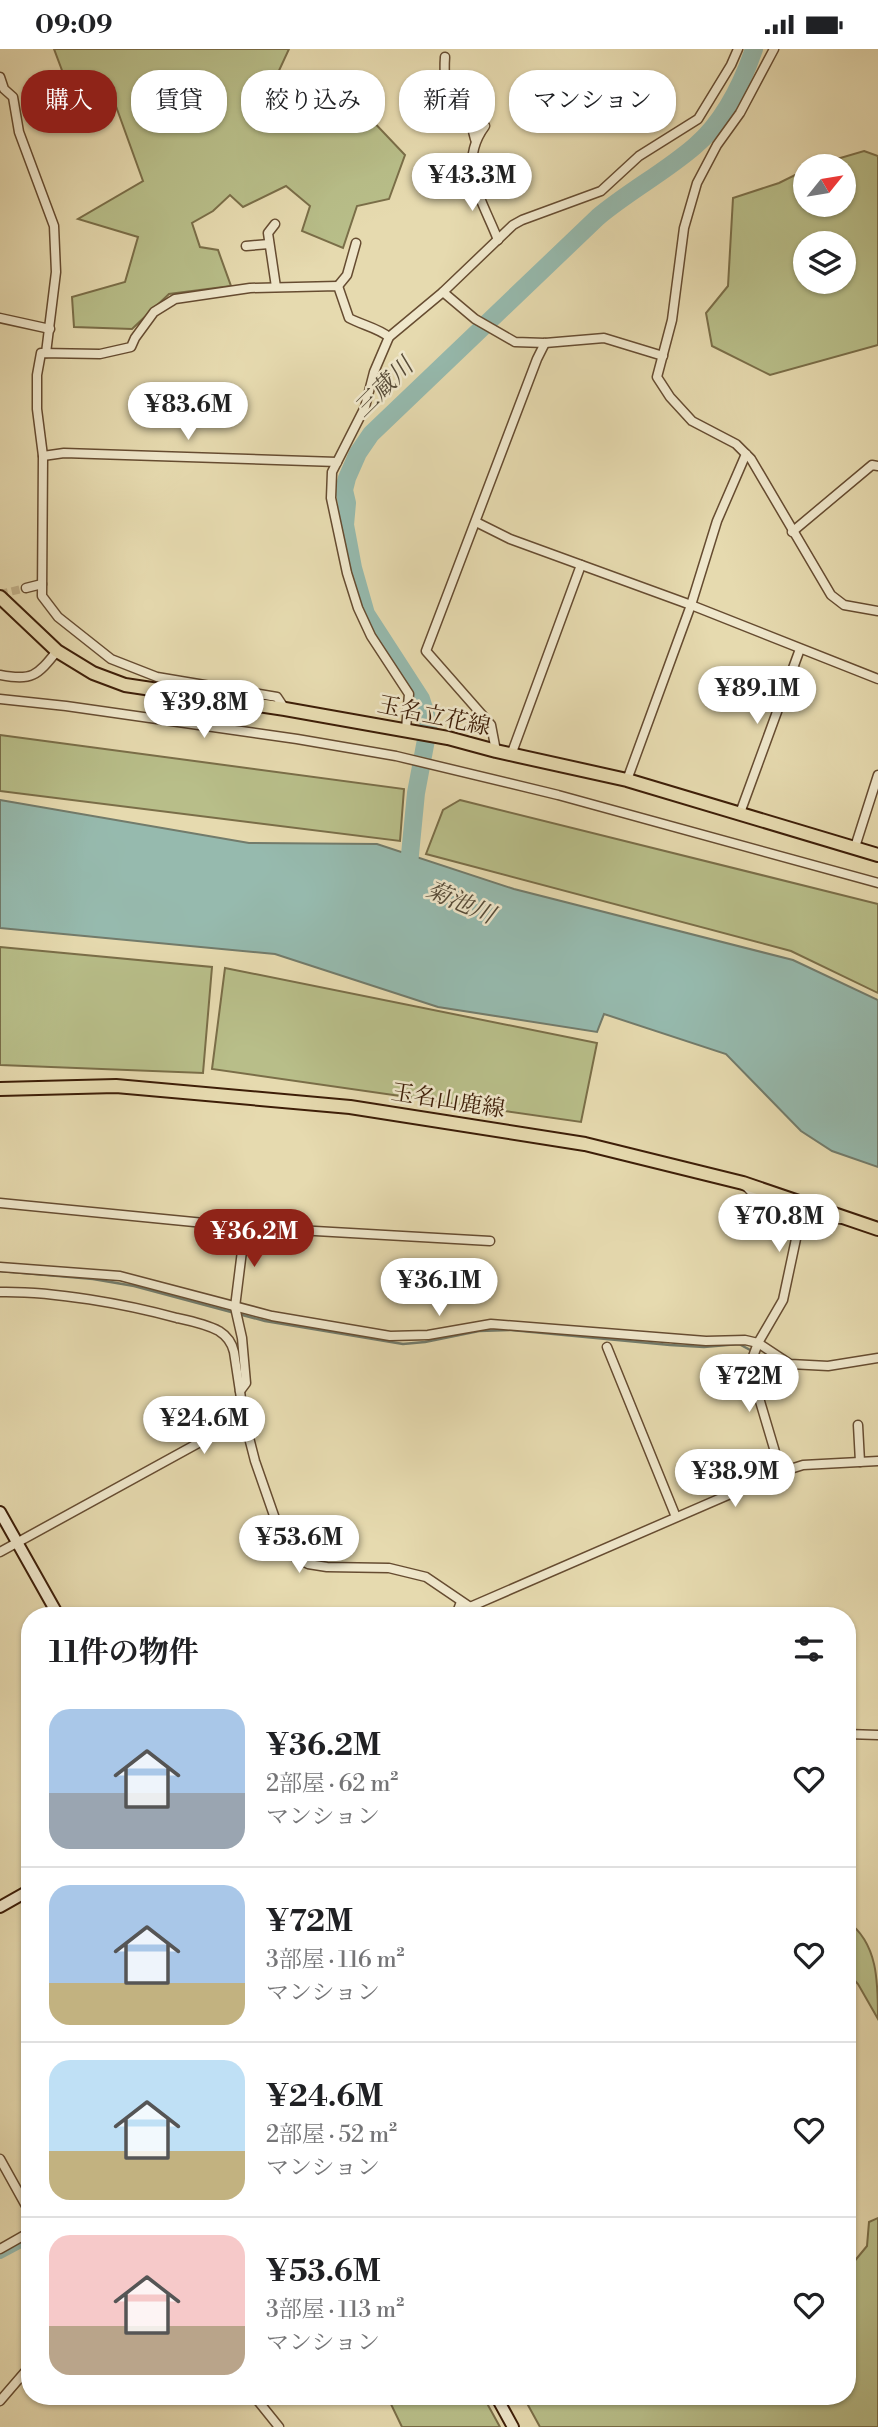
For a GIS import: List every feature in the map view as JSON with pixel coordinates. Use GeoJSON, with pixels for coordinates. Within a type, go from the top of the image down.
{"type":"FeatureCollection","features":[{"type":"Feature","properties":{"kind":"main road","name":"玉名立花線"},"geometry":{"type":"LineString","coordinates":[[0,597],[57,651],[93,673],[125,685],[422,732],[627,780],[878,855]]}},
{"type":"Feature","properties":{"kind":"main road","name":"玉名山鹿線"},"geometry":{"type":"LineString","coordinates":[[0,1089],[116,1086],[350,1107],[585,1144],[743,1183],[878,1229]]}},
{"type":"Feature","properties":{"kind":"main road"},"geometry":{"type":"LineString","coordinates":[[0,1512],[54,1607]]}},
{"type":"Feature","properties":{"kind":"main road"},"geometry":{"type":"LineString","coordinates":[[0,1907],[21,1895]]}},
{"type":"Feature","properties":{"kind":"main road"},"geometry":{"type":"LineString","coordinates":[[501,2405],[513,2427]]}},
{"type":"Feature","properties":{"kind":"street"},"geometry":{"type":"LineString","coordinates":[[406,729],[409,694],[371,636],[358,608],[347,573],[331,498],[332,472],[365,407],[374,372],[389,337],[522,220],[601,191],[639,156],[698,119],[732,65],[738,49]]}},
{"type":"Feature","properties":{"kind":"street"},"geometry":{"type":"LineString","coordinates":[[774,49],[740,113],[717,145],[697,183],[684,228],[672,320],[657,377],[670,397],[692,421],[736,444],[751,459],[831,595],[844,605],[878,611]]}},
{"type":"Feature","properties":{"kind":"street"},"geometry":{"type":"LineString","coordinates":[[445,57],[444,72],[450,94],[473,127],[473,176],[498,240]]}},
{"type":"Feature","properties":{"kind":"street"},"geometry":{"type":"LineString","coordinates":[[0,76],[4,89],[13,97],[19,132],[54,226],[56,272],[47,353]]}},
{"type":"Feature","properties":{"kind":"street"},"geometry":{"type":"LineString","coordinates":[[475,139],[480,133]]}},
{"type":"Feature","properties":{"kind":"street"},"geometry":{"type":"LineString","coordinates":[[275,224],[268,233],[276,287]]}},
{"type":"Feature","properties":{"kind":"street"},"geometry":{"type":"LineString","coordinates":[[285,709],[277,697],[157,677],[111,659],[58,617],[42,596],[43,456],[37,409],[37,375],[41,353],[100,354],[131,347],[154,312],[175,299],[250,288],[338,286],[347,275],[356,243]]}},
{"type":"Feature","properties":{"kind":"street"},"geometry":{"type":"LineString","coordinates":[[246,246],[269,244]]}},
{"type":"Feature","properties":{"kind":"street"},"geometry":{"type":"LineString","coordinates":[[338,286],[349,318],[370,329],[380,330],[389,337]]}},
{"type":"Feature","properties":{"kind":"street"},"geometry":{"type":"LineString","coordinates":[[443,292],[475,319],[516,342],[545,343],[604,338],[663,356]]}},
{"type":"Feature","properties":{"kind":"street"},"geometry":{"type":"LineString","coordinates":[[0,318],[50,329]]}},
{"type":"Feature","properties":{"kind":"street"},"geometry":{"type":"LineString","coordinates":[[496,751],[491,725],[426,651],[545,343]]}},
{"type":"Feature","properties":{"kind":"street"},"geometry":{"type":"LineString","coordinates":[[43,456],[64,453],[337,462]]}},
{"type":"Feature","properties":{"kind":"street"},"geometry":{"type":"LineString","coordinates":[[627,780],[691,605],[717,521],[746,454]]}},
{"type":"Feature","properties":{"kind":"street"},"geometry":{"type":"LineString","coordinates":[[792,532],[872,465],[878,466]]}},
{"type":"Feature","properties":{"kind":"street"},"geometry":{"type":"LineString","coordinates":[[476,522],[510,538],[691,605],[878,679]]}},
{"type":"Feature","properties":{"kind":"street"},"geometry":{"type":"LineString","coordinates":[[512,755],[581,565]]}},
{"type":"Feature","properties":{"kind":"street"},"geometry":{"type":"LineString","coordinates":[[26,588],[42,584]]}},
{"type":"Feature","properties":{"kind":"street"},"geometry":{"type":"LineString","coordinates":[[740,813],[800,649]]}},
{"type":"Feature","properties":{"kind":"street"},"geometry":{"type":"LineString","coordinates":[[0,675],[21,679],[40,673],[57,651]]}},
{"type":"Feature","properties":{"kind":"street"},"geometry":{"type":"LineString","coordinates":[[0,699],[297,739],[411,760],[558,795],[878,883]]}},
{"type":"Feature","properties":{"kind":"street"},"geometry":{"type":"LineString","coordinates":[[855,847],[878,775]]}},
{"type":"Feature","properties":{"kind":"street"},"geometry":{"type":"LineString","coordinates":[[743,1183],[753,1195],[788,1216],[800,1220],[832,1221],[849,1218]]}},
{"type":"Feature","properties":{"kind":"street"},"geometry":{"type":"LineString","coordinates":[[0,1203],[245,1227],[490,1241]]}},
{"type":"Feature","properties":{"kind":"street"},"geometry":{"type":"LineString","coordinates":[[781,1472],[754,1381],[751,1362],[758,1343],[783,1300],[800,1220]]}},
{"type":"Feature","properties":{"kind":"street"},"geometry":{"type":"LineString","coordinates":[[240,1391],[246,1383],[235,1307],[245,1227]]}},
{"type":"Feature","properties":{"kind":"street"},"geometry":{"type":"LineString","coordinates":[[0,1267],[120,1276],[272,1316],[390,1336],[428,1335],[491,1324],[706,1341],[745,1340],[758,1343],[790,1364],[828,1366],[878,1358]]}},
{"type":"Feature","properties":{"kind":"street"},"geometry":{"type":"LineString","coordinates":[[0,1292],[54,1295],[149,1310],[221,1332],[232,1343],[244,1418],[266,1495],[293,1556],[308,1564],[389,1568],[426,1577],[470,1607],[781,1472],[803,1465],[878,1461]]}},
{"type":"Feature","properties":{"kind":"street"},"geometry":{"type":"LineString","coordinates":[[607,1347],[676,1517]]}},
{"type":"Feature","properties":{"kind":"street"},"geometry":{"type":"LineString","coordinates":[[0,1552],[244,1418]]}},
{"type":"Feature","properties":{"kind":"street"},"geometry":{"type":"LineString","coordinates":[[858,1425],[860,1462]]}},
{"type":"Feature","properties":{"kind":"street"},"geometry":{"type":"LineString","coordinates":[[459,1607],[461,1602]]}},
{"type":"Feature","properties":{"kind":"street"},"geometry":{"type":"LineString","coordinates":[[856,1734],[878,1735]]}},
{"type":"Feature","properties":{"kind":"street"},"geometry":{"type":"LineString","coordinates":[[0,2159],[21,2197]]}},
{"type":"Feature","properties":{"kind":"street"},"geometry":{"type":"LineString","coordinates":[[0,2249],[21,2237]]}},
{"type":"Feature","properties":{"kind":"street"},"geometry":{"type":"LineString","coordinates":[[0,2400],[21,2377]]}},
{"type":"Feature","properties":{"kind":"street"},"geometry":{"type":"LineString","coordinates":[[261,2405],[279,2427]]}},
{"type":"Feature","properties":{"kind":"green space"},"geometry":{"type":"Polygon","coordinates":[[[54,49],[289,49],[279,70],[241,70],[241,133],[384,133],[405,155],[389,199],[357,206],[343,248],[302,231],[310,206],[286,186],[243,207],[230,195],[213,211],[192,223],[200,247],[218,250],[231,286],[169,294],[132,329],[74,327],[72,297],[125,282],[138,237],[78,219],[143,181],[117,109],[117,70],[62,70],[54,49]]]}},
{"type":"Feature","properties":{"kind":"green space"},"geometry":{"type":"Polygon","coordinates":[[[864,151],[878,156],[878,345],[770,375],[712,346],[706,313],[728,286],[733,198],[793,176],[793,217],[856,217],[856,154],[854,154],[864,151]]]}},
{"type":"Feature","properties":{"kind":"green space"},"geometry":{"type":"Polygon","coordinates":[[[0,735],[404,789],[400,841],[0,791],[0,735]]]}},
{"type":"Feature","properties":{"kind":"green space"},"geometry":{"type":"Polygon","coordinates":[[[460,800],[878,904],[878,993],[791,951],[426,854],[443,810],[460,800]]]}},
{"type":"Feature","properties":{"kind":"green space"},"geometry":{"type":"Polygon","coordinates":[[[0,947],[212,967],[203,1073],[0,1065],[0,947]]]}},
{"type":"Feature","properties":{"kind":"green space"},"geometry":{"type":"Polygon","coordinates":[[[225,968],[597,1043],[581,1122],[212,1069],[225,968]]]}},
{"type":"Feature","properties":{"kind":"green space"},"geometry":{"type":"Polygon","coordinates":[[[856,1929],[865,1940],[874,1964],[878,2019],[858,1984],[856,1929]]]}},
{"type":"Feature","properties":{"kind":"green space"},"geometry":{"type":"Polygon","coordinates":[[[878,2218],[878,2427],[540,2427],[528,2405],[856,2405],[856,2259],[867,2246],[869,2222],[878,2218]]]}},
{"type":"Feature","properties":{"kind":"green space"},"geometry":{"type":"Polygon","coordinates":[[[391,2405],[488,2405],[500,2427],[402,2427],[391,2405]]]}},
{"type":"Feature","properties":{"kind":"water","name":"菊池川"},"geometry":{"type":"Polygon","coordinates":[[[0,800],[249,843],[377,844],[514,889],[793,960],[878,1000],[878,1167],[832,1151],[801,1131],[726,1054],[604,1014],[597,1032],[438,1007],[275,954],[0,928],[0,800]]]}},
{"type":"Feature","properties":{"kind":"waterway","name":"三蔵川"},"geometry":{"type":"LineString","coordinates":[[410,879],[408,875],[416,793],[429,724],[421,699],[366,614],[345,525],[347,503],[344,490],[347,478],[358,453],[371,434],[598,217],[705,136],[730,102],[754,49]]}},
{"type":"Feature","properties":{"kind":"waterway"},"geometry":{"type":"LineString","coordinates":[[0,1271],[93,1279],[134,1286],[265,1321],[403,1344],[479,1331],[511,1330],[670,1345],[704,1347],[739,1344],[784,1368],[791,1368]]}},
{"type":"Feature","properties":{"kind":"waterway"},"geometry":{"type":"LineString","coordinates":[[0,2254],[21,2243]]}},
{"type":"Feature","properties":{"kind":"tunnel"},"geometry":{"type":"LineString","coordinates":[[0,594],[26,588]]}}]}
